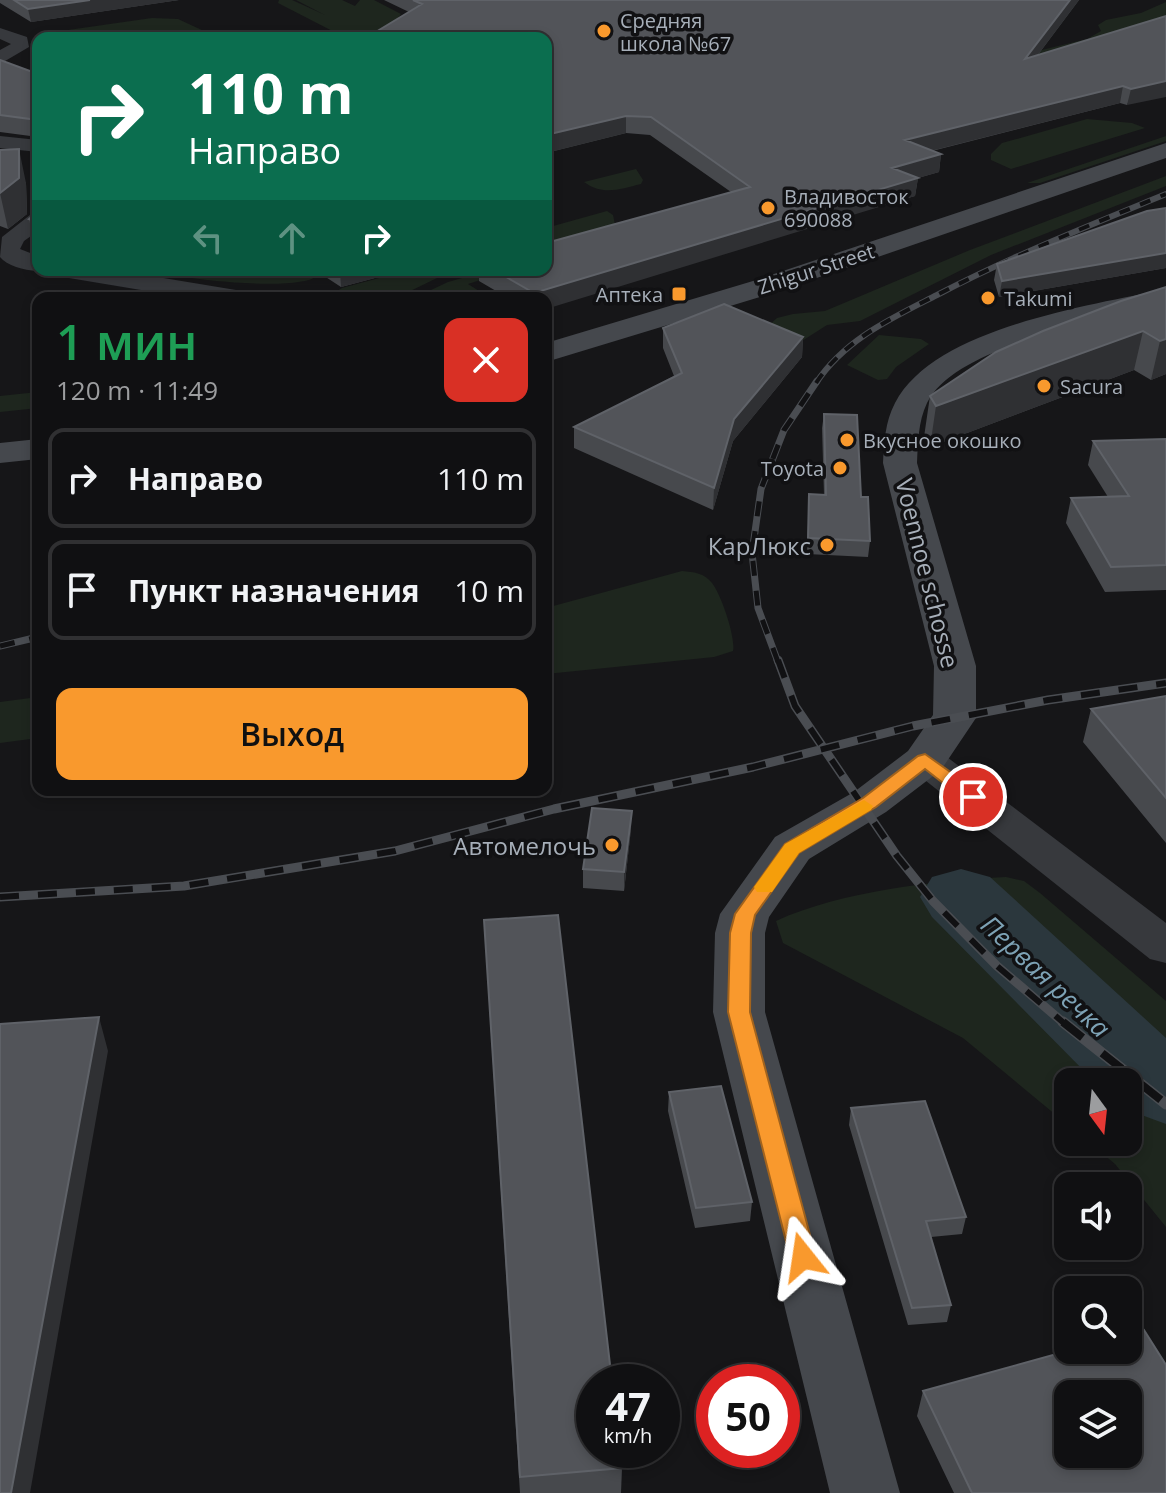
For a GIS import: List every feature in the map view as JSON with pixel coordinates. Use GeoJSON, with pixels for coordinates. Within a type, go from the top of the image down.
{"type":"FeatureCollection","features":[{"type":"Feature","properties":{"kind":"main road","name":"Zhigur Street"},"geometry":{"type":"LineString","coordinates":[[552,350],[763,287],[1166,150]]}},
{"type":"Feature","properties":{"kind":"main road","name":"Voennoe schosse"},"geometry":{"type":"LineString","coordinates":[[865,1493],[739,1012],[740,933],[745,914],[792,848],[870,802],[925,760],[944,728],[954,718],[955,666],[900,463],[898,434],[911,400],[930,375],[954,357],[1019,334],[1166,298]]}},
{"type":"Feature","properties":{"kind":"main road"},"geometry":{"type":"LineString","coordinates":[[0,453],[32,450]]}},
{"type":"Feature","properties":{"kind":"street"},"geometry":{"type":"LineString","coordinates":[[0,33],[20,41],[20,47],[0,58]]}},
{"type":"Feature","properties":{"kind":"street"},"geometry":{"type":"LineString","coordinates":[[0,142],[32,145]]}},
{"type":"Feature","properties":{"kind":"street"},"geometry":{"type":"LineString","coordinates":[[12,211],[32,212]]}},
{"type":"Feature","properties":{"kind":"street"},"geometry":{"type":"LineString","coordinates":[[32,224],[14,237],[7,249],[13,257],[32,262]]}},
{"type":"Feature","properties":{"kind":"street"},"geometry":{"type":"LineString","coordinates":[[105,276],[200,292]]}},
{"type":"Feature","properties":{"kind":"street"},"geometry":{"type":"LineString","coordinates":[[925,760],[1166,947]]}},
{"type":"Feature","properties":{"kind":"shaded area"},"geometry":{"type":"Polygon","coordinates":[[[279,0],[292,0],[325,15],[296,0],[342,0],[355,6],[360,0],[374,0],[401,14],[391,32],[334,32],[278,3],[279,0]]]}},
{"type":"Feature","properties":{"kind":"shaded area"},"geometry":{"type":"Polygon","coordinates":[[[1166,2],[1166,20],[1053,57],[992,62],[1087,39],[1101,31],[1098,25],[1106,20],[1141,13],[1166,2]]]}},
{"type":"Feature","properties":{"kind":"shaded area"},"geometry":{"type":"Polygon","coordinates":[[[152,18],[178,19],[206,32],[61,32],[152,18]]]}},
{"type":"Feature","properties":{"kind":"shaded area"},"geometry":{"type":"Polygon","coordinates":[[[1087,119],[1132,123],[1145,128],[1011,169],[991,160],[991,154],[1002,143],[1087,119]]]}},
{"type":"Feature","properties":{"kind":"shaded area"},"geometry":{"type":"Polygon","coordinates":[[[1166,136],[1166,141],[1040,183],[1027,183],[1166,136]]]}},
{"type":"Feature","properties":{"kind":"shaded area"},"geometry":{"type":"Polygon","coordinates":[[[636,169],[643,180],[641,184],[605,190],[584,182],[636,169]]]}},
{"type":"Feature","properties":{"kind":"shaded area"},"geometry":{"type":"Polygon","coordinates":[[[1166,176],[1166,186],[991,255],[860,321],[827,325],[802,341],[769,325],[777,318],[793,314],[825,311],[970,250],[1166,176]]]}},
{"type":"Feature","properties":{"kind":"shaded area"},"geometry":{"type":"Polygon","coordinates":[[[607,211],[613,215],[615,225],[552,244],[552,226],[607,211]]]}},
{"type":"Feature","properties":{"kind":"shaded area"},"geometry":{"type":"Polygon","coordinates":[[[316,276],[294,283],[276,284],[185,277],[316,276]]]}},
{"type":"Feature","properties":{"kind":"shaded area"},"geometry":{"type":"Polygon","coordinates":[[[387,276],[437,278],[408,292],[336,292],[387,276]]]}},
{"type":"Feature","properties":{"kind":"shaded area"},"geometry":{"type":"Polygon","coordinates":[[[469,276],[493,276],[468,284],[481,292],[427,292],[469,276]]]}},
{"type":"Feature","properties":{"kind":"shaded area"},"geometry":{"type":"Polygon","coordinates":[[[879,335],[921,339],[929,344],[896,367],[887,379],[878,380],[847,365],[879,335]]]}},
{"type":"Feature","properties":{"kind":"shaded area"},"geometry":{"type":"Polygon","coordinates":[[[32,393],[32,409],[0,412],[0,396],[32,393]]]}},
{"type":"Feature","properties":{"kind":"shaded area"},"geometry":{"type":"Polygon","coordinates":[[[682,571],[695,573],[709,580],[716,589],[730,627],[733,651],[714,657],[552,673],[552,606],[682,571]]]}},
{"type":"Feature","properties":{"kind":"shaded area"},"geometry":{"type":"Polygon","coordinates":[[[32,698],[32,739],[0,743],[0,702],[32,698]]]}},
{"type":"Feature","properties":{"kind":"shaded area"},"geometry":{"type":"Polygon","coordinates":[[[1006,877],[1024,881],[1166,1001],[1166,1227],[1142,1197],[1142,1172],[1121,1172],[1106,1156],[1142,1156],[1142,1068],[1054,1068],[1054,1113],[963,1038],[783,943],[776,921],[859,895],[949,881],[1006,877]]]}},
{"type":"Feature","properties":{"kind":"building"},"geometry":{"type":"Polygon","coordinates":[[[14,0],[90,0],[28,9],[14,0]]]}},
{"type":"Feature","properties":{"kind":"building"},"geometry":{"type":"Polygon","coordinates":[[[413,0],[1070,0],[1025,59],[1166,16],[1166,81],[1131,89],[1123,86],[905,140],[941,154],[892,168],[918,178],[532,292],[504,276],[552,276],[552,241],[750,187],[651,117],[626,116],[552,134],[552,32],[376,32],[422,4],[413,0]]]}},
{"type":"Feature","properties":{"kind":"building"},"geometry":{"type":"Polygon","coordinates":[[[0,60],[32,72],[32,119],[0,115],[0,60]]]}},
{"type":"Feature","properties":{"kind":"building"},"geometry":{"type":"Polygon","coordinates":[[[19,149],[19,178],[0,193],[0,150],[19,149]]]}},
{"type":"Feature","properties":{"kind":"building"},"geometry":{"type":"Polygon","coordinates":[[[1166,208],[1166,253],[1002,281],[997,264],[1147,211],[1166,208]]]}},
{"type":"Feature","properties":{"kind":"building"},"geometry":{"type":"Polygon","coordinates":[[[1166,287],[1166,339],[1160,341],[1143,331],[936,406],[930,396],[996,352],[1121,301],[1166,287]]]}},
{"type":"Feature","properties":{"kind":"building"},"geometry":{"type":"Polygon","coordinates":[[[724,304],[803,337],[734,419],[714,488],[574,427],[682,373],[663,328],[724,304]]]}},
{"type":"Feature","properties":{"kind":"building"},"geometry":{"type":"Polygon","coordinates":[[[824,414],[857,415],[861,497],[868,497],[870,541],[808,538],[809,494],[826,495],[824,414]]]}},
{"type":"Feature","properties":{"kind":"building"},"geometry":{"type":"Polygon","coordinates":[[[1166,439],[1166,565],[1111,567],[1071,498],[1129,496],[1093,441],[1166,439]]]}},
{"type":"Feature","properties":{"kind":"building"},"geometry":{"type":"Polygon","coordinates":[[[1166,696],[1166,798],[1091,709],[1166,696]]]}},
{"type":"Feature","properties":{"kind":"building"},"geometry":{"type":"Polygon","coordinates":[[[592,808],[632,811],[624,872],[583,869],[592,808]]]}},
{"type":"Feature","properties":{"kind":"building"},"geometry":{"type":"Polygon","coordinates":[[[558,915],[610,1364],[576,1364],[576,1468],[622,1468],[520,1477],[484,920],[558,915]]]}},
{"type":"Feature","properties":{"kind":"building"},"geometry":{"type":"Polygon","coordinates":[[[99,1017],[11,1493],[0,1493],[0,1024],[99,1017]]]}},
{"type":"Feature","properties":{"kind":"building"},"geometry":{"type":"Polygon","coordinates":[[[721,1086],[752,1202],[696,1208],[669,1092],[721,1086]]]}},
{"type":"Feature","properties":{"kind":"building"},"geometry":{"type":"Polygon","coordinates":[[[925,1101],[966,1217],[926,1221],[951,1305],[912,1308],[851,1108],[925,1101]]]}},
{"type":"Feature","properties":{"kind":"building"},"geometry":{"type":"Polygon","coordinates":[[[1144,1330],[1166,1365],[1166,1493],[972,1493],[923,1391],[1054,1355],[1054,1364],[1142,1364],[1144,1330]]]}},
{"type":"Feature","properties":{"kind":"waterway","name":"Первая речка"},"geometry":{"type":"LineString","coordinates":[[961,897],[1131,1061],[1166,1088]]}},
{"type":"Feature","properties":{"kind":"railway"},"geometry":{"type":"LineString","coordinates":[[816,383],[855,342],[903,312],[1022,254],[1166,194]]}},
{"type":"Feature","properties":{"kind":"railway"},"geometry":{"type":"LineString","coordinates":[[778,662],[758,608],[752,553],[761,489],[784,430],[817,381]]}},
{"type":"Feature","properties":{"kind":"railway"},"geometry":{"type":"LineString","coordinates":[[0,646],[32,638]]}},
{"type":"Feature","properties":{"kind":"railway"},"geometry":{"type":"LineString","coordinates":[[778,660],[795,706],[824,749]]}},
{"type":"Feature","properties":{"kind":"railway"},"geometry":{"type":"LineString","coordinates":[[824,749],[913,726],[1048,700],[1166,683]]}},
{"type":"Feature","properties":{"kind":"railway"},"geometry":{"type":"LineString","coordinates":[[0,897],[184,886],[395,851],[554,809],[824,749]]}},
{"type":"Feature","properties":{"kind":"railway"},"geometry":{"type":"LineString","coordinates":[[824,749],[897,856],[933,901],[997,966],[1065,1024]]}},
{"type":"Feature","properties":{"kind":"railway"},"geometry":{"type":"LineString","coordinates":[[1063,1022],[1166,1104]]}},
{"type":"Feature","properties":{"kind":"slow traffic"},"geometry":{"type":"LineString","coordinates":[[765,887],[792,848],[864,806]]}},
{"type":"Feature","properties":{"kind":"place","name":"Средняя школа №67"},"geometry":{"type":"Point","coordinates":[604,31]}},
{"type":"Feature","properties":{"kind":"place","name":"Владивосток 690088"},"geometry":{"type":"Point","coordinates":[768,208]}},
{"type":"Feature","properties":{"kind":"place","name":"Аптека"},"geometry":{"type":"Point","coordinates":[679,294]}},
{"type":"Feature","properties":{"kind":"place","name":"Takumi"},"geometry":{"type":"Point","coordinates":[988,298]}},
{"type":"Feature","properties":{"kind":"place","name":"Sacura"},"geometry":{"type":"Point","coordinates":[1044,386]}},
{"type":"Feature","properties":{"kind":"place","name":"Вкусное окошко"},"geometry":{"type":"Point","coordinates":[847,440]}},
{"type":"Feature","properties":{"kind":"place","name":"Toyota"},"geometry":{"type":"Point","coordinates":[840,468]}},
{"type":"Feature","properties":{"kind":"place","name":"КарЛюкс"},"geometry":{"type":"Point","coordinates":[827,545]}},
{"type":"Feature","properties":{"kind":"place","name":"Автомелочь"},"geometry":{"type":"Point","coordinates":[612,845]}},
{"type":"Feature","properties":{"kind":"route"},"geometry":{"type":"LineString","coordinates":[[803,1257],[739,1012],[740,933],[745,914],[792,848],[870,802],[925,760],[973,797]]}}]}
